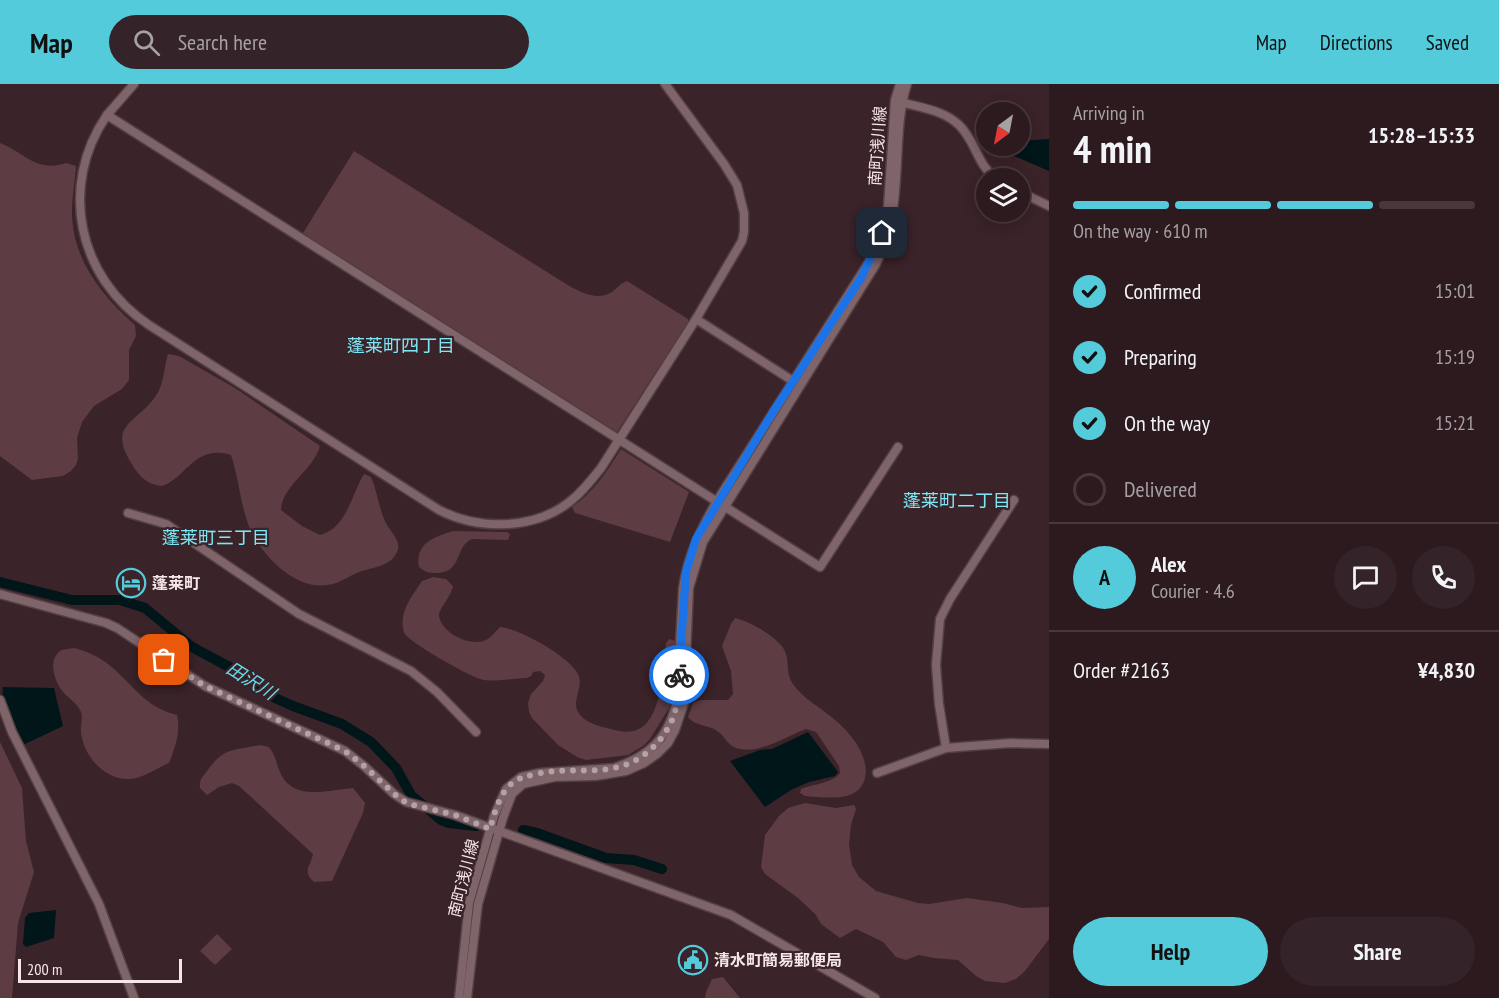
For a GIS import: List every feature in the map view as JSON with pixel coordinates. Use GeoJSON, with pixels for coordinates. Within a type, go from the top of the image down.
{"type":"FeatureCollection","features":[{"type":"Feature","properties":{"kind":"street"},"geometry":{"type":"LineString","coordinates":[[134,84],[107,115],[99,128],[85,162],[80,203],[82,226],[92,261],[109,290],[127,309],[146,323],[453,517],[471,522],[507,524],[552,513],[572,500],[586,487],[601,468],[696,319],[742,241],[744,213],[740,194],[731,174],[665,84]]}},
{"type":"Feature","properties":{"kind":"street","name":"南町浅川線"},"geometry":{"type":"LineString","coordinates":[[459,998],[470,903],[495,831],[512,794],[523,784],[555,777],[604,775],[626,771],[657,754],[675,730],[684,703],[689,588],[693,570],[721,503],[793,381],[861,278],[882,233],[888,206],[900,84]]}},
{"type":"Feature","properties":{"kind":"street","name":"南町浅川線"},"geometry":{"type":"LineString","coordinates":[[721,503],[876,264],[888,237],[893,213],[898,101],[907,84]]}},
{"type":"Feature","properties":{"kind":"street"},"geometry":{"type":"LineString","coordinates":[[898,101],[935,111],[957,123],[966,133],[984,168]]}},
{"type":"Feature","properties":{"kind":"street"},"geometry":{"type":"LineString","coordinates":[[107,115],[820,567],[898,447]]}},
{"type":"Feature","properties":{"kind":"street"},"geometry":{"type":"LineString","coordinates":[[1030,197],[1049,206]]}},
{"type":"Feature","properties":{"kind":"street"},"geometry":{"type":"LineString","coordinates":[[696,319],[793,381]]}},
{"type":"Feature","properties":{"kind":"street"},"geometry":{"type":"LineString","coordinates":[[946,748],[936,665],[940,619],[950,598],[1014,500]]}},
{"type":"Feature","properties":{"kind":"street"},"geometry":{"type":"LineString","coordinates":[[128,513],[166,524],[299,614],[411,671],[437,692],[476,732]]}},
{"type":"Feature","properties":{"kind":"street"},"geometry":{"type":"LineString","coordinates":[[0,594],[49,606],[117,628],[205,686],[345,751],[394,794],[413,805],[455,815],[731,915],[875,998]]}},
{"type":"Feature","properties":{"kind":"street"},"geometry":{"type":"LineString","coordinates":[[0,700],[12,732],[99,904],[134,998]]}},
{"type":"Feature","properties":{"kind":"street"},"geometry":{"type":"LineString","coordinates":[[877,773],[946,748],[994,744],[1049,744]]}},
{"type":"Feature","properties":{"kind":"street","name":"南町浅川線"},"geometry":{"type":"LineString","coordinates":[[467,998],[478,904],[495,831]]}},
{"type":"Feature","properties":{"kind":"shaded area"},"geometry":{"type":"Polygon","coordinates":[[[1049,139],[1049,171],[1014,156],[1030,156],[1030,140],[1049,139]]]}},
{"type":"Feature","properties":{"kind":"shaded area"},"geometry":{"type":"Polygon","coordinates":[[[0,143],[39,164],[47,166],[66,163],[76,166],[72,212],[77,245],[83,261],[101,289],[135,325],[136,336],[129,350],[129,380],[122,389],[94,406],[82,422],[77,438],[76,465],[63,476],[32,480],[0,456],[0,143]]]}},
{"type":"Feature","properties":{"kind":"shaded area"},"geometry":{"type":"Polygon","coordinates":[[[354,151],[571,287],[600,296],[610,293],[627,281],[688,319],[617,432],[303,233],[354,151]]]}},
{"type":"Feature","properties":{"kind":"shaded area"},"geometry":{"type":"Polygon","coordinates":[[[168,354],[179,356],[235,388],[320,446],[311,463],[292,485],[283,501],[281,510],[302,526],[320,535],[329,531],[347,510],[364,474],[371,477],[384,520],[398,542],[398,549],[393,558],[385,564],[360,571],[332,584],[306,583],[278,566],[257,542],[247,522],[231,455],[208,454],[192,463],[171,482],[162,486],[153,484],[142,477],[125,452],[122,441],[123,432],[157,394],[163,380],[168,354]]]}},
{"type":"Feature","properties":{"kind":"shaded area"},"geometry":{"type":"Polygon","coordinates":[[[621,449],[689,492],[670,542],[575,513],[572,507],[593,488],[621,449]]]}},
{"type":"Feature","properties":{"kind":"shaded area"},"geometry":{"type":"Polygon","coordinates":[[[453,531],[507,532],[510,534],[508,540],[472,539],[466,543],[455,564],[445,572],[429,572],[419,567],[420,552],[427,542],[453,531]]]}},
{"type":"Feature","properties":{"kind":"shaded area"},"geometry":{"type":"Polygon","coordinates":[[[433,577],[446,579],[453,586],[439,613],[441,622],[451,633],[465,640],[480,642],[492,636],[500,627],[519,633],[545,646],[568,662],[579,677],[576,706],[581,716],[588,722],[602,727],[631,732],[643,727],[651,717],[657,703],[666,643],[669,639],[676,641],[672,699],[650,739],[628,755],[586,760],[577,757],[558,745],[529,712],[528,703],[531,694],[543,681],[545,675],[540,671],[533,672],[527,678],[480,679],[451,665],[415,643],[404,632],[404,611],[422,581],[433,577]]]}},
{"type":"Feature","properties":{"kind":"shaded area"},"geometry":{"type":"Polygon","coordinates":[[[735,618],[756,627],[779,642],[786,654],[788,673],[793,684],[802,695],[841,725],[858,746],[866,770],[865,778],[856,792],[831,798],[805,796],[800,793],[801,789],[828,781],[840,773],[839,766],[816,732],[806,729],[761,748],[742,749],[732,746],[713,729],[688,717],[693,703],[701,700],[728,700],[733,694],[731,671],[722,646],[735,618]]]}},
{"type":"Feature","properties":{"kind":"shaded area"},"geometry":{"type":"Polygon","coordinates":[[[74,648],[104,661],[147,701],[177,715],[178,733],[169,763],[140,777],[121,779],[105,772],[91,759],[83,742],[80,710],[61,689],[55,678],[53,666],[56,655],[61,650],[74,648]]]}},
{"type":"Feature","properties":{"kind":"shaded area"},"geometry":{"type":"Polygon","coordinates":[[[3,687],[54,688],[63,726],[23,745],[6,709],[3,687]]]}},
{"type":"Feature","properties":{"kind":"shaded area"},"geometry":{"type":"Polygon","coordinates":[[[808,732],[838,772],[835,776],[809,782],[791,790],[765,807],[730,761],[760,750],[772,749],[808,732]]]}},
{"type":"Feature","properties":{"kind":"shaded area"},"geometry":{"type":"Polygon","coordinates":[[[0,742],[22,788],[26,841],[34,872],[18,923],[12,998],[0,998],[0,742]]]}},
{"type":"Feature","properties":{"kind":"shaded area"},"geometry":{"type":"Polygon","coordinates":[[[260,745],[269,747],[280,772],[293,787],[312,792],[353,788],[365,803],[363,813],[332,881],[314,882],[310,878],[308,869],[313,854],[239,786],[232,783],[219,787],[207,795],[200,788],[202,777],[224,754],[260,745]]]}},
{"type":"Feature","properties":{"kind":"shaded area"},"geometry":{"type":"Polygon","coordinates":[[[805,803],[836,808],[854,805],[856,809],[849,844],[852,865],[859,877],[876,891],[918,903],[929,904],[967,898],[1022,908],[1049,907],[1049,939],[1025,971],[1016,979],[1005,983],[985,981],[958,960],[919,955],[906,960],[896,957],[883,942],[856,929],[840,938],[821,924],[816,915],[798,898],[765,874],[761,867],[765,835],[788,808],[805,803]]]}},
{"type":"Feature","properties":{"kind":"shaded area"},"geometry":{"type":"Polygon","coordinates":[[[56,910],[54,938],[26,947],[23,944],[25,918],[29,913],[56,910]]]}},
{"type":"Feature","properties":{"kind":"shaded area"},"geometry":{"type":"Polygon","coordinates":[[[217,934],[232,949],[215,965],[200,951],[217,934]]]}},
{"type":"Feature","properties":{"kind":"shaded area"},"geometry":{"type":"Polygon","coordinates":[[[723,977],[740,998],[705,998],[712,979],[723,977]]]}},
{"type":"Feature","properties":{"kind":"waterway","name":"田沢川"},"geometry":{"type":"LineString","coordinates":[[0,582],[72,600],[120,600],[145,608],[192,647],[246,676],[273,697],[342,724],[371,742],[396,768],[411,795],[441,820],[476,826]]}},
{"type":"Feature","properties":{"kind":"waterway","name":"田沢川"},"geometry":{"type":"LineString","coordinates":[[523,830],[606,858],[634,860],[662,869]]}},
{"type":"Feature","properties":{"kind":"way so far"},"geometry":{"type":"LineString","coordinates":[[164,660],[205,686],[345,751],[401,800],[455,815],[490,829],[499,801],[506,789],[521,777],[550,771],[614,768],[639,758],[651,750],[667,729],[674,714],[679,675]]}},
{"type":"Feature","properties":{"kind":"place","name":"蓬莱町"},"geometry":{"type":"Point","coordinates":[131,583]}},
{"type":"Feature","properties":{"kind":"place","name":"清水町簡易郵便局"},"geometry":{"type":"Point","coordinates":[693,960]}},
{"type":"Feature","properties":{"kind":"district","name":"蓬莱町四丁目"},"geometry":{"type":"Point","coordinates":[401,346]}},
{"type":"Feature","properties":{"kind":"district","name":"蓬莱町二丁目"},"geometry":{"type":"Point","coordinates":[957,501]}},
{"type":"Feature","properties":{"kind":"district","name":"蓬莱町三丁目"},"geometry":{"type":"Point","coordinates":[216,538]}},
{"type":"Feature","properties":{"kind":"route"},"geometry":{"type":"LineString","coordinates":[[679,675],[684,588],[686,572],[696,539],[773,412],[861,278],[882,233]]}}]}
